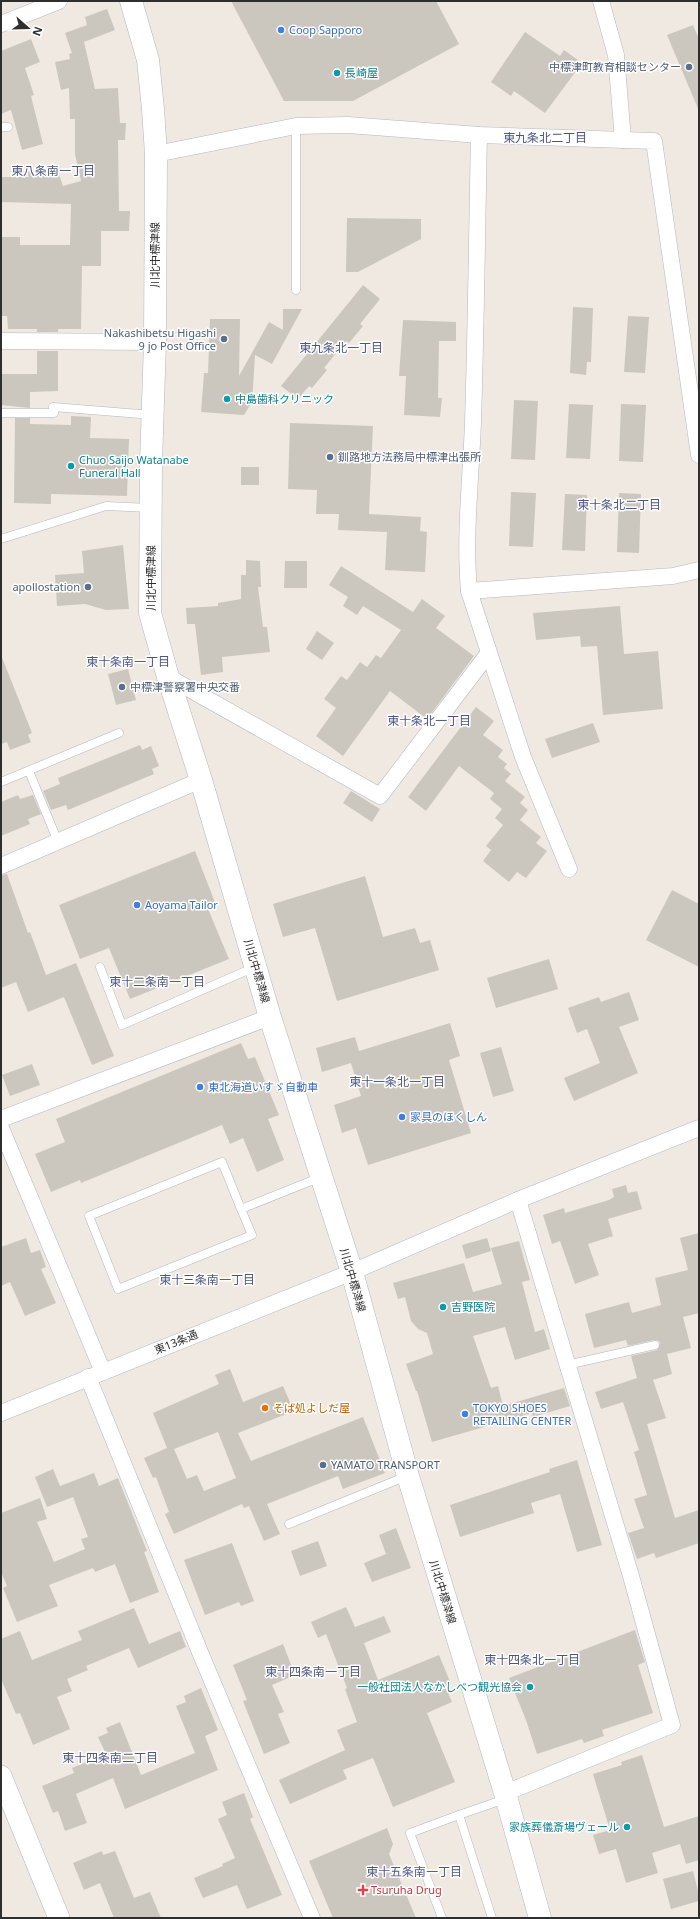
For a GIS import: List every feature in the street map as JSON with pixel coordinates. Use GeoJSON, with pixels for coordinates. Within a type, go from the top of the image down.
{"type":"FeatureCollection","features":[{"type":"Feature","properties":{"kind":"main road","name":"川北中標津線"},"geometry":{"type":"LineString","coordinates":[[131,1],[148,60],[156,154],[155,342],[150,613],[168,677],[201,780],[270,1017],[352,1272],[408,1476],[506,1796],[540,1918]]}},
{"type":"Feature","properties":{"kind":"street"},"geometry":{"type":"LineString","coordinates":[[1,24],[59,1]]}},
{"type":"Feature","properties":{"kind":"street"},"geometry":{"type":"LineString","coordinates":[[600,1],[616,55],[623,140]]}},
{"type":"Feature","properties":{"kind":"street"},"geometry":{"type":"LineString","coordinates":[[156,154],[296,126],[348,125],[479,136],[654,141],[699,455]]}},
{"type":"Feature","properties":{"kind":"street"},"geometry":{"type":"LineString","coordinates":[[479,136],[474,394],[468,538],[469,591],[488,654],[523,757],[569,869]]}},
{"type":"Feature","properties":{"kind":"street"},"geometry":{"type":"LineString","coordinates":[[1,341],[155,342]]}},
{"type":"Feature","properties":{"kind":"street"},"geometry":{"type":"LineString","coordinates":[[469,591],[673,576],[699,570]]}},
{"type":"Feature","properties":{"kind":"street"},"geometry":{"type":"LineString","coordinates":[[168,677],[380,796],[488,654]]}},
{"type":"Feature","properties":{"kind":"street"},"geometry":{"type":"LineString","coordinates":[[1,866],[201,780]]}},
{"type":"Feature","properties":{"kind":"street"},"geometry":{"type":"LineString","coordinates":[[1,1119],[270,1017]]}},
{"type":"Feature","properties":{"kind":"street"},"geometry":{"type":"LineString","coordinates":[[1,1128],[202,1656],[312,1918]]}},
{"type":"Feature","properties":{"kind":"street","name":"東13条通"},"geometry":{"type":"LineString","coordinates":[[1,1413],[352,1272],[518,1200],[699,1128]]}},
{"type":"Feature","properties":{"kind":"street"},"geometry":{"type":"LineString","coordinates":[[506,1796],[672,1725],[631,1576],[518,1200]]}},
{"type":"Feature","properties":{"kind":"street"},"geometry":{"type":"LineString","coordinates":[[1,1776],[58,1918]]}},
{"type":"Feature","properties":{"kind":"lane"},"geometry":{"type":"LineString","coordinates":[[296,126],[296,290]]}},
{"type":"Feature","properties":{"kind":"lane"},"geometry":{"type":"LineString","coordinates":[[1,412],[54,413],[53,407],[153,415]]}},
{"type":"Feature","properties":{"kind":"lane"},"geometry":{"type":"LineString","coordinates":[[1,539],[106,506],[151,508]]}},
{"type":"Feature","properties":{"kind":"lane"},"geometry":{"type":"LineString","coordinates":[[1,781],[119,734]]}},
{"type":"Feature","properties":{"kind":"lane"},"geometry":{"type":"LineString","coordinates":[[29,770],[58,842]]}},
{"type":"Feature","properties":{"kind":"lane"},"geometry":{"type":"LineString","coordinates":[[100,967],[122,1025],[256,967]]}},
{"type":"Feature","properties":{"kind":"lane"},"geometry":{"type":"LineString","coordinates":[[222,1162],[241,1209],[252,1235],[118,1289],[89,1216],[222,1162]]}},
{"type":"Feature","properties":{"kind":"lane"},"geometry":{"type":"LineString","coordinates":[[241,1209],[322,1177]]}},
{"type":"Feature","properties":{"kind":"lane"},"geometry":{"type":"LineString","coordinates":[[567,1365],[655,1345]]}},
{"type":"Feature","properties":{"kind":"lane"},"geometry":{"type":"LineString","coordinates":[[289,1524],[408,1476]]}},
{"type":"Feature","properties":{"kind":"lane"},"geometry":{"type":"LineString","coordinates":[[442,1918],[410,1833],[506,1796]]}},
{"type":"Feature","properties":{"kind":"lane"},"geometry":{"type":"LineString","coordinates":[[459,1815],[492,1918]]}},
{"type":"Feature","properties":{"kind":"building","name":"長崎屋"},"geometry":{"type":"Polygon","coordinates":[[[231,1],[436,1],[459,44],[353,101],[284,101],[231,1]]]}},
{"type":"Feature","properties":{"kind":"building"},"geometry":{"type":"Polygon","coordinates":[[[107,9],[115,30],[84,42],[95,89],[118,88],[120,123],[126,123],[125,140],[118,140],[119,211],[130,211],[129,231],[101,231],[101,266],[82,266],[81,329],[58,329],[58,332],[37,332],[37,329],[8,329],[7,316],[2,316],[1,237],[20,237],[20,245],[70,245],[71,204],[1,202],[1,177],[29,177],[27,171],[58,172],[63,186],[81,181],[75,154],[75,119],[70,119],[69,88],[61,90],[55,62],[70,59],[69,54],[72,53],[65,33],[87,25],[85,17],[107,9]]]}},
{"type":"Feature","properties":{"kind":"building","name":"中標津町教育相談センター"},"geometry":{"type":"Polygon","coordinates":[[[693,25],[699,39],[699,111],[667,35],[693,25]]]}},
{"type":"Feature","properties":{"kind":"building"},"geometry":{"type":"Polygon","coordinates":[[[525,32],[560,56],[564,50],[582,63],[545,113],[514,91],[511,96],[491,82],[525,32]]]}},
{"type":"Feature","properties":{"kind":"building"},"geometry":{"type":"Polygon","coordinates":[[[31,39],[40,62],[25,68],[34,95],[31,96],[43,144],[22,150],[11,110],[1,114],[1,51],[31,39]]]}},
{"type":"Feature","properties":{"kind":"building"},"geometry":{"type":"Polygon","coordinates":[[[347,218],[421,219],[421,239],[358,272],[346,272],[347,218]]]}},
{"type":"Feature","properties":{"kind":"building"},"geometry":{"type":"Polygon","coordinates":[[[363,285],[380,299],[360,324],[363,326],[349,343],[346,341],[324,368],[327,370],[312,388],[309,386],[298,399],[281,386],[363,285]]]}},
{"type":"Feature","properties":{"kind":"building"},"geometry":{"type":"Polygon","coordinates":[[[573,307],[593,308],[591,362],[587,362],[586,375],[570,373],[573,307]]]}},
{"type":"Feature","properties":{"kind":"building"},"geometry":{"type":"Polygon","coordinates":[[[283,309],[302,309],[272,364],[255,355],[252,402],[244,415],[201,412],[204,373],[208,373],[210,319],[240,319],[239,376],[269,322],[283,330],[283,309]]]}},
{"type":"Feature","properties":{"kind":"building"},"geometry":{"type":"Polygon","coordinates":[[[628,316],[649,317],[645,373],[624,372],[628,316]]]}},
{"type":"Feature","properties":{"kind":"building"},"geometry":{"type":"Polygon","coordinates":[[[403,320],[456,322],[456,341],[439,341],[438,398],[442,398],[440,417],[404,415],[406,376],[399,376],[403,320]]]}},
{"type":"Feature","properties":{"kind":"building"},"geometry":{"type":"Polygon","coordinates":[[[37,351],[58,351],[58,391],[30,392],[30,408],[1,405],[1,374],[37,374],[37,351]]]}},
{"type":"Feature","properties":{"kind":"building"},"geometry":{"type":"Polygon","coordinates":[[[514,400],[538,401],[535,460],[511,459],[514,400]]]}},
{"type":"Feature","properties":{"kind":"building"},"geometry":{"type":"Polygon","coordinates":[[[569,404],[593,405],[590,459],[566,458],[569,404]]]}},
{"type":"Feature","properties":{"kind":"building"},"geometry":{"type":"Polygon","coordinates":[[[621,404],[646,405],[643,462],[619,461],[621,404]]]}},
{"type":"Feature","properties":{"kind":"building","name":"Chuo Saijo Watanabe Funeral Hall"},"geometry":{"type":"Polygon","coordinates":[[[71,416],[91,417],[90,438],[129,439],[127,496],[51,494],[51,504],[14,503],[15,418],[30,418],[30,424],[71,425],[71,416]]]}},
{"type":"Feature","properties":{"kind":"building","name":"釧路地方法務局中標津出張所"},"geometry":{"type":"Polygon","coordinates":[[[290,423],[373,426],[369,514],[421,517],[420,531],[427,532],[425,572],[385,570],[387,532],[338,530],[339,514],[316,514],[317,490],[288,489],[290,423]]]}},
{"type":"Feature","properties":{"kind":"building"},"geometry":{"type":"Polygon","coordinates":[[[241,467],[259,467],[259,485],[241,485],[241,467]]]}},
{"type":"Feature","properties":{"kind":"building"},"geometry":{"type":"Polygon","coordinates":[[[511,492],[536,493],[533,547],[509,546],[511,492]]]}},
{"type":"Feature","properties":{"kind":"building"},"geometry":{"type":"Polygon","coordinates":[[[619,493],[641,494],[639,553],[617,552],[619,493]]]}},
{"type":"Feature","properties":{"kind":"building"},"geometry":{"type":"Polygon","coordinates":[[[565,494],[587,495],[585,551],[562,550],[565,494]]]}},
{"type":"Feature","properties":{"kind":"building"},"geometry":{"type":"Polygon","coordinates":[[[123,545],[129,609],[106,610],[85,604],[57,606],[55,575],[84,573],[82,551],[123,545]]]}},
{"type":"Feature","properties":{"kind":"building"},"geometry":{"type":"Polygon","coordinates":[[[246,560],[260,561],[261,587],[258,587],[263,627],[267,627],[270,652],[222,657],[223,672],[201,675],[195,624],[187,624],[186,608],[218,606],[218,603],[241,599],[241,575],[246,575],[246,560]]]}},
{"type":"Feature","properties":{"kind":"building"},"geometry":{"type":"Polygon","coordinates":[[[285,561],[307,561],[307,588],[284,588],[285,561]]]}},
{"type":"Feature","properties":{"kind":"building"},"geometry":{"type":"Polygon","coordinates":[[[341,566],[413,612],[422,599],[445,616],[436,628],[474,656],[427,719],[390,691],[343,756],[316,736],[336,708],[324,699],[341,676],[347,680],[360,662],[367,667],[376,655],[381,658],[401,630],[363,606],[357,615],[343,606],[348,597],[329,585],[341,566]]]}},
{"type":"Feature","properties":{"kind":"building"},"geometry":{"type":"Polygon","coordinates":[[[620,606],[624,654],[658,651],[663,709],[603,715],[597,646],[581,647],[580,636],[536,640],[533,613],[620,606]]]}},
{"type":"Feature","properties":{"kind":"building"},"geometry":{"type":"Polygon","coordinates":[[[317,631],[334,643],[322,660],[306,649],[317,631]]]}},
{"type":"Feature","properties":{"kind":"building"},"geometry":{"type":"Polygon","coordinates":[[[1,655],[32,733],[28,735],[31,742],[10,750],[7,742],[1,744],[1,655]]]}},
{"type":"Feature","properties":{"kind":"building","name":"中標津警察署中央交番"},"geometry":{"type":"Polygon","coordinates":[[[128,669],[136,700],[116,705],[108,674],[128,669]]]}},
{"type":"Feature","properties":{"kind":"building"},"geometry":{"type":"Polygon","coordinates":[[[476,707],[494,721],[483,735],[503,750],[498,757],[507,764],[504,768],[511,774],[505,781],[525,797],[520,803],[528,810],[520,820],[541,837],[536,843],[547,851],[526,878],[517,872],[509,882],[483,861],[491,850],[486,846],[503,825],[495,818],[502,809],[490,799],[494,793],[459,766],[426,811],[408,797],[476,707]]]}},
{"type":"Feature","properties":{"kind":"building"},"geometry":{"type":"Polygon","coordinates":[[[593,723],[600,742],[552,758],[545,739],[593,723]]]}},
{"type":"Feature","properties":{"kind":"building"},"geometry":{"type":"Polygon","coordinates":[[[140,745],[142,750],[151,746],[159,766],[152,769],[154,774],[68,810],[66,805],[51,810],[43,791],[60,784],[58,778],[140,745]]]}},
{"type":"Feature","properties":{"kind":"building"},"geometry":{"type":"Polygon","coordinates":[[[351,791],[380,809],[372,822],[343,803],[351,791]]]}},
{"type":"Feature","properties":{"kind":"building"},"geometry":{"type":"Polygon","coordinates":[[[18,795],[20,799],[33,795],[41,814],[28,819],[30,824],[1,836],[1,802],[18,795]]]}},
{"type":"Feature","properties":{"kind":"building"},"geometry":{"type":"Polygon","coordinates":[[[195,851],[216,905],[208,909],[229,959],[130,999],[109,948],[80,959],[59,905],[195,851]]]}},
{"type":"Feature","properties":{"kind":"building"},"geometry":{"type":"Polygon","coordinates":[[[7,874],[28,933],[30,932],[46,975],[76,963],[114,1056],[92,1065],[64,997],[28,1012],[16,982],[1,988],[1,875],[7,874]]]}},
{"type":"Feature","properties":{"kind":"building"},"geometry":{"type":"Polygon","coordinates":[[[365,876],[383,937],[415,928],[420,943],[430,940],[439,970],[337,1001],[315,928],[283,937],[273,904],[365,876]]]}},
{"type":"Feature","properties":{"kind":"building"},"geometry":{"type":"Polygon","coordinates":[[[672,890],[699,904],[699,967],[646,940],[672,890]]]}},
{"type":"Feature","properties":{"kind":"building"},"geometry":{"type":"Polygon","coordinates":[[[549,959],[558,989],[496,1008],[487,978],[549,959]]]}},
{"type":"Feature","properties":{"kind":"building"},"geometry":{"type":"Polygon","coordinates":[[[629,992],[639,1020],[619,1027],[638,1073],[574,1101],[564,1078],[600,1063],[587,1029],[577,1033],[568,1008],[599,997],[601,1002],[629,992]]]}},
{"type":"Feature","properties":{"kind":"building"},"geometry":{"type":"Polygon","coordinates":[[[450,1023],[460,1056],[449,1060],[471,1133],[368,1165],[356,1128],[342,1133],[334,1105],[361,1096],[351,1063],[322,1072],[316,1048],[355,1037],[359,1051],[450,1023]]]}},
{"type":"Feature","properties":{"kind":"building","name":"東北海道いすゞ自動車"},"geometry":{"type":"Polygon","coordinates":[[[241,1043],[248,1059],[255,1057],[279,1115],[268,1119],[284,1160],[257,1172],[243,1138],[230,1144],[222,1125],[81,1183],[80,1180],[51,1192],[35,1154],[65,1142],[56,1119],[241,1043]]]}},
{"type":"Feature","properties":{"kind":"building"},"geometry":{"type":"Polygon","coordinates":[[[501,1047],[514,1091],[493,1097],[480,1053],[501,1047]]]}},
{"type":"Feature","properties":{"kind":"building"},"geometry":{"type":"Polygon","coordinates":[[[32,1064],[40,1085],[10,1096],[2,1075],[32,1064]]]}},
{"type":"Feature","properties":{"kind":"building"},"geometry":{"type":"Polygon","coordinates":[[[626,1185],[628,1193],[637,1191],[642,1209],[608,1219],[613,1236],[588,1244],[599,1275],[575,1284],[560,1241],[552,1244],[543,1215],[564,1208],[565,1213],[609,1200],[614,1197],[612,1189],[626,1185]]]}},
{"type":"Feature","properties":{"kind":"building"},"geometry":{"type":"Polygon","coordinates":[[[699,1233],[699,1313],[683,1317],[691,1348],[667,1354],[672,1374],[653,1380],[666,1418],[647,1424],[675,1518],[699,1510],[699,1543],[656,1558],[654,1553],[637,1559],[628,1533],[644,1528],[634,1499],[647,1495],[634,1452],[639,1450],[623,1402],[601,1409],[595,1392],[637,1378],[631,1356],[657,1350],[660,1344],[659,1341],[654,1340],[628,1346],[626,1340],[594,1348],[585,1314],[629,1302],[632,1313],[661,1305],[655,1278],[688,1270],[680,1238],[699,1233]]]}},
{"type":"Feature","properties":{"kind":"building"},"geometry":{"type":"Polygon","coordinates":[[[26,1238],[31,1253],[40,1250],[46,1267],[41,1269],[56,1303],[25,1316],[10,1282],[1,1286],[1,1247],[26,1238]]]}},
{"type":"Feature","properties":{"kind":"building"},"geometry":{"type":"Polygon","coordinates":[[[487,1238],[491,1251],[466,1259],[462,1245],[487,1238]]]}},
{"type":"Feature","properties":{"kind":"building"},"geometry":{"type":"Polygon","coordinates":[[[519,1241],[530,1280],[522,1282],[535,1332],[544,1329],[550,1349],[515,1360],[505,1327],[473,1336],[491,1388],[498,1386],[503,1406],[564,1388],[570,1406],[533,1417],[532,1413],[432,1442],[417,1391],[406,1364],[433,1354],[427,1333],[418,1329],[411,1321],[405,1297],[398,1299],[393,1283],[464,1263],[473,1292],[502,1284],[491,1248],[519,1241]]]}},
{"type":"Feature","properties":{"kind":"building"},"geometry":{"type":"Polygon","coordinates":[[[230,1369],[243,1402],[283,1386],[294,1411],[238,1433],[251,1461],[363,1417],[385,1473],[343,1489],[338,1476],[267,1504],[280,1534],[264,1541],[249,1506],[244,1508],[242,1504],[174,1534],[165,1514],[169,1512],[156,1477],[153,1478],[144,1458],[167,1448],[153,1413],[219,1384],[215,1375],[230,1369]],[[218,1432],[174,1449],[187,1479],[197,1475],[204,1491],[236,1478],[218,1432]]]}},
{"type":"Feature","properties":{"kind":"building"},"geometry":{"type":"Polygon","coordinates":[[[577,1460],[602,1545],[577,1552],[560,1494],[531,1503],[534,1513],[460,1537],[450,1505],[550,1472],[549,1469],[577,1460]]]}},
{"type":"Feature","properties":{"kind":"building"},"geometry":{"type":"Polygon","coordinates":[[[53,1469],[60,1486],[94,1473],[99,1486],[118,1478],[147,1551],[144,1552],[159,1592],[130,1603],[115,1564],[95,1572],[93,1568],[49,1585],[58,1606],[17,1622],[3,1588],[7,1586],[1,1572],[1,1513],[40,1498],[47,1519],[37,1522],[54,1562],[85,1549],[81,1539],[88,1537],[73,1497],[47,1507],[35,1477],[53,1469]]]}},
{"type":"Feature","properties":{"kind":"building"},"geometry":{"type":"Polygon","coordinates":[[[396,1528],[411,1568],[372,1582],[364,1563],[386,1554],[379,1535],[396,1528]]]}},
{"type":"Feature","properties":{"kind":"building"},"geometry":{"type":"Polygon","coordinates":[[[318,1541],[327,1566],[300,1576],[291,1551],[318,1541]]]}},
{"type":"Feature","properties":{"kind":"building"},"geometry":{"type":"Polygon","coordinates":[[[232,1543],[254,1601],[241,1606],[239,1602],[205,1615],[184,1560],[232,1543]]]}},
{"type":"Feature","properties":{"kind":"building"},"geometry":{"type":"Polygon","coordinates":[[[346,1607],[355,1627],[384,1616],[391,1632],[364,1643],[378,1680],[439,1655],[451,1684],[445,1686],[452,1702],[427,1713],[455,1782],[393,1807],[373,1758],[343,1770],[347,1779],[290,1804],[279,1780],[345,1750],[337,1730],[357,1722],[345,1689],[347,1688],[326,1634],[318,1638],[311,1622],[346,1607]]]}},
{"type":"Feature","properties":{"kind":"building"},"geometry":{"type":"Polygon","coordinates":[[[134,1608],[149,1644],[180,1631],[186,1647],[138,1668],[129,1648],[86,1666],[88,1670],[67,1679],[72,1691],[57,1697],[70,1729],[33,1745],[20,1713],[16,1714],[1,1679],[1,1639],[20,1631],[32,1660],[82,1640],[78,1631],[134,1608]]]}},
{"type":"Feature","properties":{"kind":"building"},"geometry":{"type":"Polygon","coordinates":[[[635,1630],[645,1662],[638,1665],[653,1713],[602,1730],[604,1736],[584,1743],[582,1739],[537,1754],[526,1720],[509,1678],[635,1630]]]}},
{"type":"Feature","properties":{"kind":"building"},"geometry":{"type":"Polygon","coordinates":[[[283,1644],[295,1675],[272,1685],[284,1712],[278,1714],[290,1743],[264,1754],[243,1701],[247,1700],[233,1665],[283,1644]]]}},
{"type":"Feature","properties":{"kind":"building"},"geometry":{"type":"Polygon","coordinates":[[[201,1688],[218,1730],[205,1736],[218,1770],[125,1809],[113,1778],[76,1794],[87,1823],[65,1831],[58,1811],[53,1813],[42,1786],[74,1773],[72,1768],[106,1754],[98,1737],[108,1733],[106,1728],[120,1722],[141,1775],[195,1753],[176,1706],[186,1702],[184,1696],[201,1688]]]}},
{"type":"Feature","properties":{"kind":"building"},"geometry":{"type":"Polygon","coordinates":[[[642,1755],[664,1827],[699,1816],[699,1860],[686,1864],[680,1844],[652,1853],[658,1873],[626,1883],[616,1849],[599,1854],[593,1835],[610,1830],[593,1774],[622,1765],[621,1762],[642,1755]]]}},
{"type":"Feature","properties":{"kind":"building"},"geometry":{"type":"Polygon","coordinates":[[[244,1793],[253,1817],[250,1819],[282,1895],[247,1909],[237,1885],[203,1898],[194,1878],[223,1866],[222,1864],[235,1858],[218,1819],[227,1815],[222,1802],[244,1793]]]}},
{"type":"Feature","properties":{"kind":"building","name":"Tsuruha Drug"},"geometry":{"type":"Polygon","coordinates":[[[387,1828],[393,1844],[389,1854],[416,1918],[333,1918],[309,1861],[387,1828]]]}},
{"type":"Feature","properties":{"kind":"building"},"geometry":{"type":"Polygon","coordinates":[[[102,1851],[103,1855],[115,1851],[134,1898],[150,1892],[161,1918],[114,1918],[100,1883],[84,1890],[73,1863],[102,1851]]]}},
{"type":"Feature","properties":{"kind":"building"},"geometry":{"type":"Polygon","coordinates":[[[693,1871],[699,1901],[671,1909],[663,1879],[693,1871]]]}},
{"type":"Feature","properties":{"kind":"place","name":"Coop Sapporo"},"geometry":{"type":"Point","coordinates":[281,30]}},
{"type":"Feature","properties":{"kind":"place","name":"中標津町教育相談センター"},"geometry":{"type":"Point","coordinates":[689,67]}},
{"type":"Feature","properties":{"kind":"place","name":"長崎屋"},"geometry":{"type":"Point","coordinates":[337,73]}},
{"type":"Feature","properties":{"kind":"place","name":"Nakashibetsu Higashi 9 jo Post Office"},"geometry":{"type":"Point","coordinates":[224,339]}},
{"type":"Feature","properties":{"kind":"place","name":"中島歯科クリニック"},"geometry":{"type":"Point","coordinates":[227,399]}},
{"type":"Feature","properties":{"kind":"place","name":"釧路地方法務局中標津出張所"},"geometry":{"type":"Point","coordinates":[330,457]}},
{"type":"Feature","properties":{"kind":"place","name":"Chuo Saijo Watanabe Funeral Hall"},"geometry":{"type":"Point","coordinates":[71,466]}},
{"type":"Feature","properties":{"kind":"place","name":"apollostation"},"geometry":{"type":"Point","coordinates":[88,587]}},
{"type":"Feature","properties":{"kind":"place","name":"中標津警察署中央交番"},"geometry":{"type":"Point","coordinates":[122,687]}},
{"type":"Feature","properties":{"kind":"place","name":"Aoyama Tailor"},"geometry":{"type":"Point","coordinates":[137,905]}},
{"type":"Feature","properties":{"kind":"place","name":"東北海道いすゞ自動車"},"geometry":{"type":"Point","coordinates":[200,1087]}},
{"type":"Feature","properties":{"kind":"place","name":"家具のほくしん"},"geometry":{"type":"Point","coordinates":[402,1117]}},
{"type":"Feature","properties":{"kind":"place","name":"吉野医院"},"geometry":{"type":"Point","coordinates":[443,1307]}},
{"type":"Feature","properties":{"kind":"place","name":"そば処よしだ屋"},"geometry":{"type":"Point","coordinates":[265,1408]}},
{"type":"Feature","properties":{"kind":"place","name":"TOKYO SHOES RETAILING CENTER"},"geometry":{"type":"Point","coordinates":[465,1414]}},
{"type":"Feature","properties":{"kind":"place","name":"YAMATO TRANSPORT"},"geometry":{"type":"Point","coordinates":[323,1465]}},
{"type":"Feature","properties":{"kind":"place","name":"一般社団法人なかしべつ観光協会"},"geometry":{"type":"Point","coordinates":[530,1687]}},
{"type":"Feature","properties":{"kind":"place","name":"家族葬儀斎場ヴェール"},"geometry":{"type":"Point","coordinates":[627,1827]}},
{"type":"Feature","properties":{"kind":"place","name":"Tsuruha Drug"},"geometry":{"type":"Point","coordinates":[363,1890]}},
{"type":"Feature","properties":{"kind":"district","name":"東九条北二丁目"},"geometry":{"type":"Point","coordinates":[545,138]}},
{"type":"Feature","properties":{"kind":"district","name":"東八条南一丁目"},"geometry":{"type":"Point","coordinates":[53,171]}},
{"type":"Feature","properties":{"kind":"district","name":"東九条北一丁目"},"geometry":{"type":"Point","coordinates":[341,348]}},
{"type":"Feature","properties":{"kind":"district","name":"東十条北二丁目"},"geometry":{"type":"Point","coordinates":[619,505]}},
{"type":"Feature","properties":{"kind":"district","name":"東十条南一丁目"},"geometry":{"type":"Point","coordinates":[128,662]}},
{"type":"Feature","properties":{"kind":"district","name":"東十条北一丁目"},"geometry":{"type":"Point","coordinates":[429,721]}},
{"type":"Feature","properties":{"kind":"district","name":"東十二条南一丁目"},"geometry":{"type":"Point","coordinates":[157,982]}},
{"type":"Feature","properties":{"kind":"district","name":"東十一条北一丁目"},"geometry":{"type":"Point","coordinates":[397,1082]}},
{"type":"Feature","properties":{"kind":"district","name":"東十三条南一丁目"},"geometry":{"type":"Point","coordinates":[207,1280]}},
{"type":"Feature","properties":{"kind":"district","name":"東十四条北一丁目"},"geometry":{"type":"Point","coordinates":[532,1660]}},
{"type":"Feature","properties":{"kind":"district","name":"東十四条南一丁目"},"geometry":{"type":"Point","coordinates":[313,1672]}},
{"type":"Feature","properties":{"kind":"district","name":"東十四条南二丁目"},"geometry":{"type":"Point","coordinates":[110,1758]}},
{"type":"Feature","properties":{"kind":"district","name":"東十五条南一丁目"},"geometry":{"type":"Point","coordinates":[414,1872]}}]}
